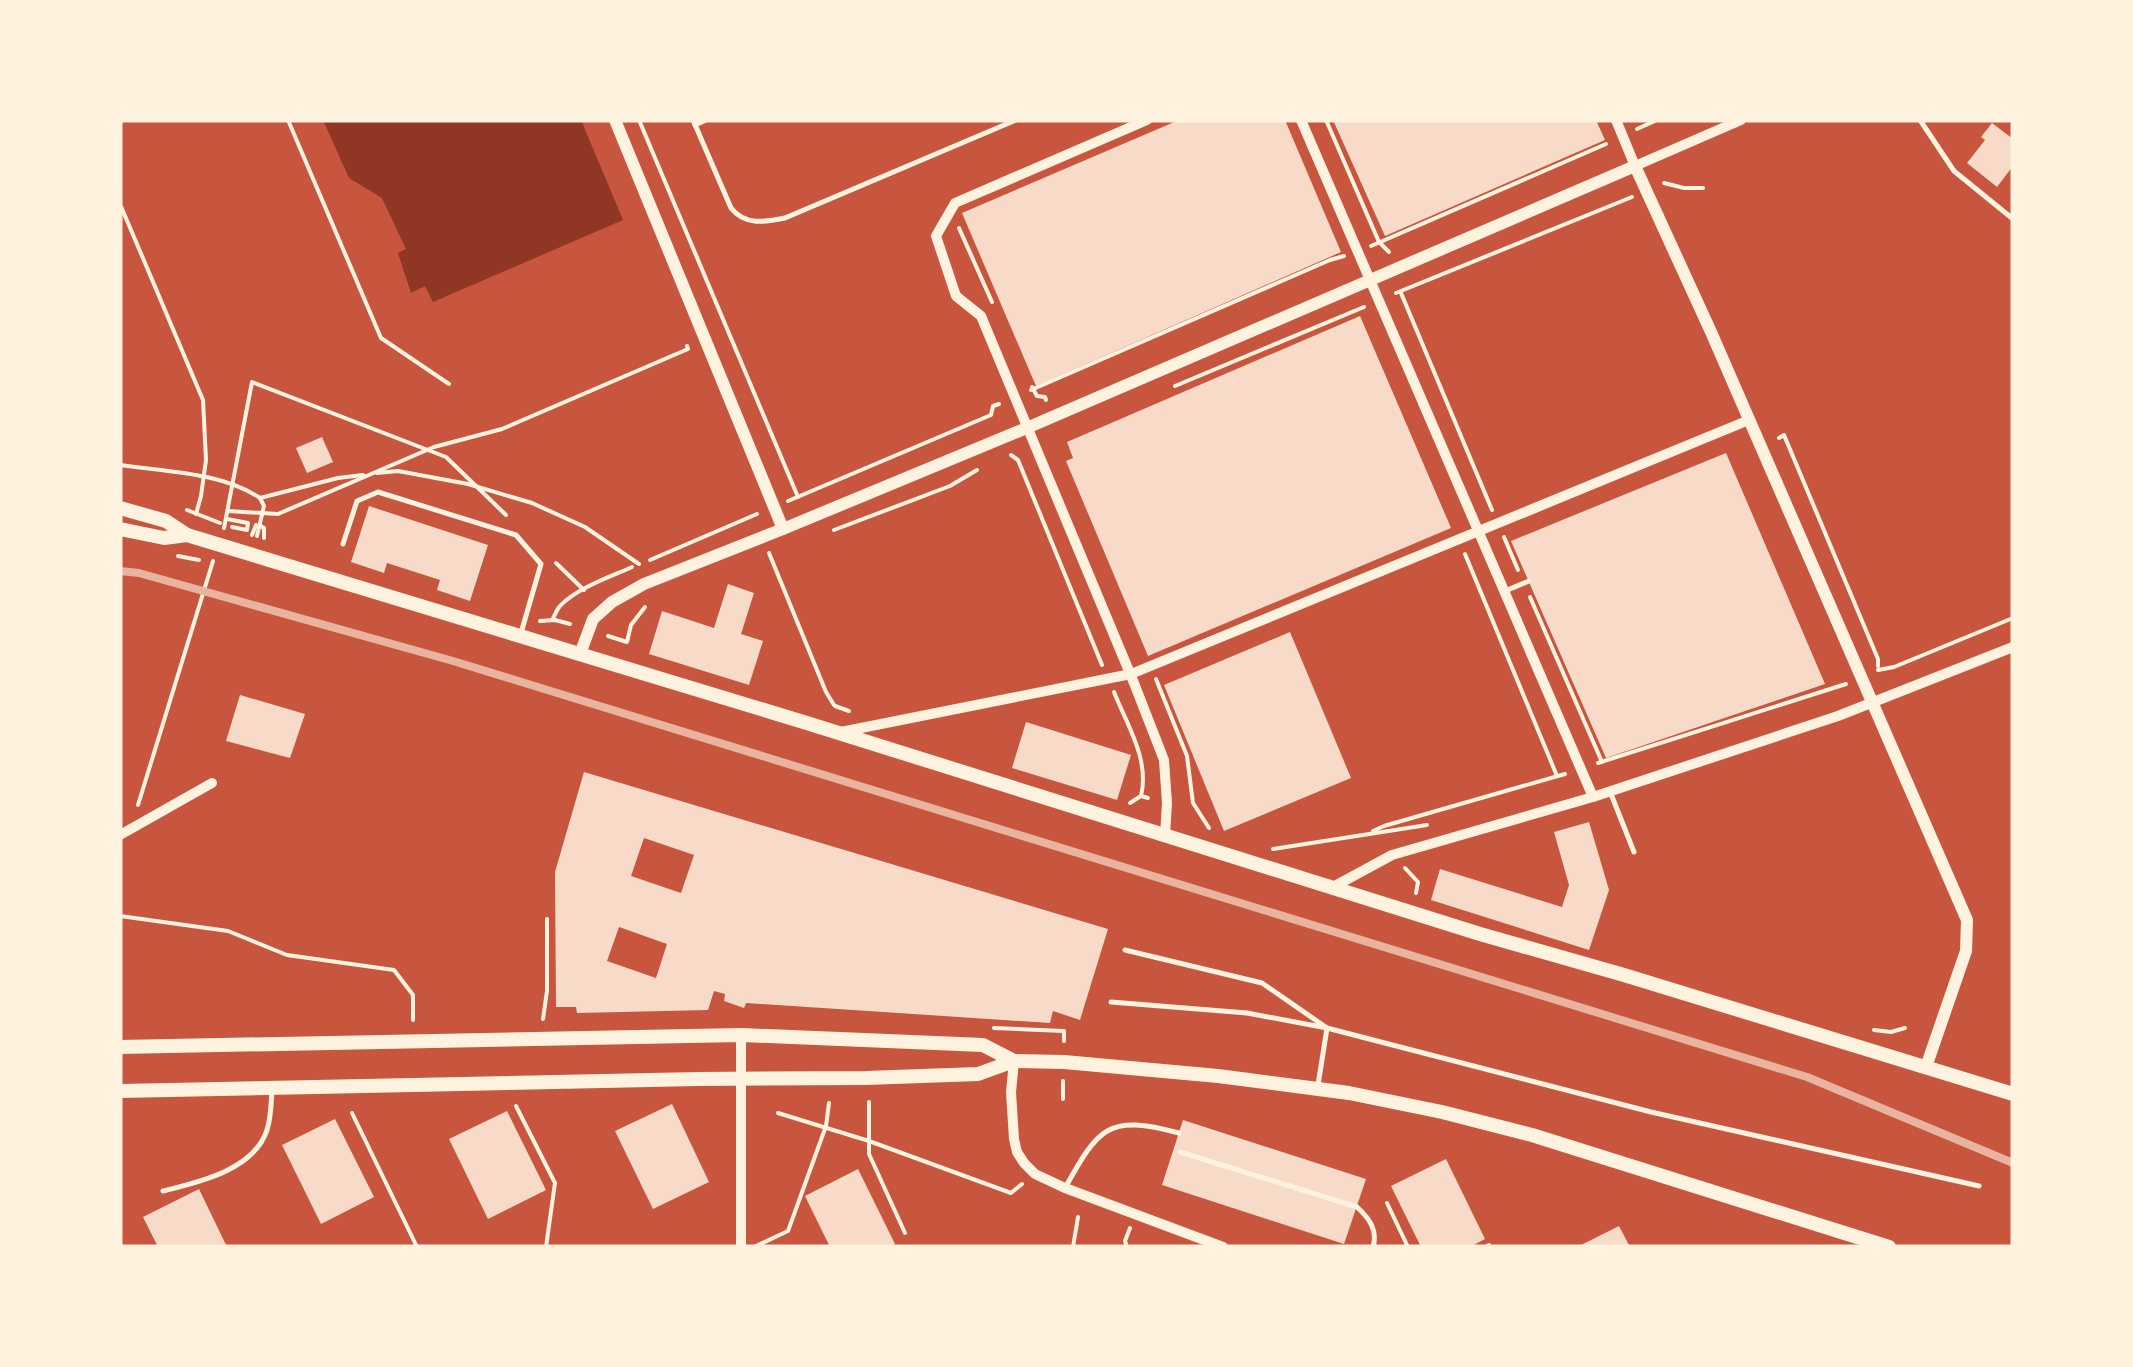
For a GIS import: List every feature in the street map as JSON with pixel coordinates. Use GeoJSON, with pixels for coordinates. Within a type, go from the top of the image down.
{"type":"FeatureCollection","features":[{"type":"Feature","properties":{"kind":"main road"},"geometry":{"type":"LineString","coordinates":[[120,508],[166,521],[186,535],[2013,1094]]}},
{"type":"Feature","properties":{"kind":"main road"},"geometry":{"type":"LineString","coordinates":[[120,530],[164,538],[186,535]]}},
{"type":"Feature","properties":{"kind":"main road"},"geometry":{"type":"LineString","coordinates":[[120,1047],[741,1035],[983,1045],[1014,1062]]}},
{"type":"Feature","properties":{"kind":"main road"},"geometry":{"type":"LineString","coordinates":[[120,1090],[866,1078],[978,1074],[1014,1062],[1064,1062],[1318,1088],[1442,1112],[1532,1136],[1889,1247]]}},
{"type":"Feature","properties":{"kind":"street"},"geometry":{"type":"LineString","coordinates":[[615,120],[783,529]]}},
{"type":"Feature","properties":{"kind":"street"},"geometry":{"type":"LineString","coordinates":[[1148,120],[955,203],[936,236],[956,296],[981,316],[1016,396],[1164,760],[1165,836]]}},
{"type":"Feature","properties":{"kind":"street"},"geometry":{"type":"LineString","coordinates":[[1301,120],[1593,797]]}},
{"type":"Feature","properties":{"kind":"street"},"geometry":{"type":"LineString","coordinates":[[1616,120],[1967,920],[1966,952],[1926,1067]]}},
{"type":"Feature","properties":{"kind":"street"},"geometry":{"type":"LineString","coordinates":[[580,654],[593,619],[612,602],[644,584],[1029,428],[1741,120]]}},
{"type":"Feature","properties":{"kind":"street"},"geometry":{"type":"LineString","coordinates":[[835,733],[1131,674],[1749,420]]}},
{"type":"Feature","properties":{"kind":"street"},"geometry":{"type":"LineString","coordinates":[[1334,887],[1392,855],[1593,797],[1872,704],[2013,646]]}},
{"type":"Feature","properties":{"kind":"street"},"geometry":{"type":"LineString","coordinates":[[125,832],[212,782]]}},
{"type":"Feature","properties":{"kind":"street"},"geometry":{"type":"LineString","coordinates":[[741,1035],[741,1247]]}},
{"type":"Feature","properties":{"kind":"street"},"geometry":{"type":"LineString","coordinates":[[1014,1062],[1014,1139],[1017,1152],[1036,1174],[1224,1247]]}},
{"type":"Feature","properties":{"kind":"lane"},"geometry":{"type":"LineString","coordinates":[[706,120],[694,123],[731,208],[746,221],[768,222],[1016,120]]}},
{"type":"Feature","properties":{"kind":"lane"},"geometry":{"type":"LineString","coordinates":[[1920,120],[1954,171],[2013,219]]}},
{"type":"Feature","properties":{"kind":"lane"},"geometry":{"type":"LineString","coordinates":[[344,544],[357,501],[378,492],[516,536],[541,564],[520,636]]}},
{"type":"Feature","properties":{"kind":"lane"},"geometry":{"type":"LineString","coordinates":[[1504,591],[1526,582]]}},
{"type":"Feature","properties":{"kind":"lane"},"geometry":{"type":"LineString","coordinates":[[1610,791],[1634,852]]}},
{"type":"Feature","properties":{"kind":"lane"},"geometry":{"type":"LineString","coordinates":[[1125,950],[1262,983],[1327,1028]]}},
{"type":"Feature","properties":{"kind":"lane"},"geometry":{"type":"LineString","coordinates":[[1110,1002],[1247,1013],[1327,1028],[1651,1112],[1978,1186]]}},
{"type":"Feature","properties":{"kind":"lane"},"geometry":{"type":"LineString","coordinates":[[1318,1088],[1327,1028]]}},
{"type":"Feature","properties":{"kind":"lane"},"geometry":{"type":"LineString","coordinates":[[163,1191],[227,1172],[254,1150],[267,1133],[273,1088]]}},
{"type":"Feature","properties":{"kind":"lane"},"geometry":{"type":"LineString","coordinates":[[1065,1188],[1088,1146],[1108,1129],[1135,1123],[1179,1132]]}},
{"type":"Feature","properties":{"kind":"lane"},"geometry":{"type":"LineString","coordinates":[[1180,1152],[1356,1207],[1372,1222],[1373,1247]]}},
{"type":"Feature","properties":{"kind":"path"},"geometry":{"type":"LineString","coordinates":[[288,120],[381,338],[449,384]]}},
{"type":"Feature","properties":{"kind":"path"},"geometry":{"type":"LineString","coordinates":[[639,120],[798,497]]}},
{"type":"Feature","properties":{"kind":"path"},"geometry":{"type":"LineString","coordinates":[[1326,120],[1379,242],[1391,254],[1404,283],[1401,290],[1602,762]]}},
{"type":"Feature","properties":{"kind":"path"},"geometry":{"type":"LineString","coordinates":[[1054,417],[1045,397],[1036,396],[1032,389],[1612,141]]}},
{"type":"Feature","properties":{"kind":"path"},"geometry":{"type":"LineString","coordinates":[[1171,388],[1646,190],[1666,183],[1703,188]]}},
{"type":"Feature","properties":{"kind":"path"},"geometry":{"type":"LineString","coordinates":[[120,204],[203,400],[206,460],[196,514]]}},
{"type":"Feature","properties":{"kind":"path"},"geometry":{"type":"LineString","coordinates":[[954,218],[993,303]]}},
{"type":"Feature","properties":{"kind":"path"},"geometry":{"type":"LineString","coordinates":[[228,511],[278,514],[434,446],[502,429],[688,348],[681,331]]}},
{"type":"Feature","properties":{"kind":"path"},"geometry":{"type":"LineString","coordinates":[[221,537],[252,382],[446,457],[513,521]]}},
{"type":"Feature","properties":{"kind":"path"},"geometry":{"type":"LineString","coordinates":[[552,620],[560,606],[604,578],[991,414],[994,406],[1016,396]]}},
{"type":"Feature","properties":{"kind":"path"},"geometry":{"type":"LineString","coordinates":[[1760,445],[1784,435],[1878,659],[1878,670],[1894,668],[2013,618]]}},
{"type":"Feature","properties":{"kind":"path"},"geometry":{"type":"LineString","coordinates":[[1000,458],[1036,444]]}},
{"type":"Feature","properties":{"kind":"path"},"geometry":{"type":"LineString","coordinates":[[1010,454],[1018,460],[1026,478],[1142,762],[1141,796]]}},
{"type":"Feature","properties":{"kind":"path"},"geometry":{"type":"LineString","coordinates":[[824,534],[950,486],[988,464]]}},
{"type":"Feature","properties":{"kind":"path"},"geometry":{"type":"LineString","coordinates":[[120,466],[224,481],[246,489],[260,498],[264,506],[253,535],[185,509]]}},
{"type":"Feature","properties":{"kind":"path"},"geometry":{"type":"LineString","coordinates":[[260,498],[338,478],[398,471],[468,484],[532,503],[585,528],[640,564]]}},
{"type":"Feature","properties":{"kind":"path"},"geometry":{"type":"LineString","coordinates":[[751,517],[761,538]]}},
{"type":"Feature","properties":{"kind":"path"},"geometry":{"type":"LineString","coordinates":[[226,519],[248,523],[247,530],[232,526],[233,520],[258,525]]}},
{"type":"Feature","properties":{"kind":"path"},"geometry":{"type":"LineString","coordinates":[[1459,540],[1557,776]]}},
{"type":"Feature","properties":{"kind":"path"},"geometry":{"type":"LineString","coordinates":[[758,559],[770,554],[835,706]]}},
{"type":"Feature","properties":{"kind":"path"},"geometry":{"type":"LineString","coordinates":[[125,832],[215,556]]}},
{"type":"Feature","properties":{"kind":"path"},"geometry":{"type":"LineString","coordinates":[[627,642],[635,618],[656,600]]}},
{"type":"Feature","properties":{"kind":"path"},"geometry":{"type":"LineString","coordinates":[[1150,667],[1187,756],[1197,809]]}},
{"type":"Feature","properties":{"kind":"path"},"geometry":{"type":"LineString","coordinates":[[1264,850],[1369,833],[1861,679]]}},
{"type":"Feature","properties":{"kind":"path"},"geometry":{"type":"LineString","coordinates":[[120,916],[228,931],[287,954],[394,970],[413,994],[413,1020]]}},
{"type":"Feature","properties":{"kind":"path"},"geometry":{"type":"LineString","coordinates":[[543,1019],[547,919]]}},
{"type":"Feature","properties":{"kind":"path"},"geometry":{"type":"LineString","coordinates":[[754,1247],[788,1231],[826,1126],[829,1102]]}},
{"type":"Feature","properties":{"kind":"path"},"geometry":{"type":"LineString","coordinates":[[869,1102],[869,1154],[905,1233]]}},
{"type":"Feature","properties":{"kind":"path"},"geometry":{"type":"LineString","coordinates":[[516,1106],[556,1183],[546,1247]]}},
{"type":"Feature","properties":{"kind":"path"},"geometry":{"type":"LineString","coordinates":[[352,1112],[417,1247]]}},
{"type":"Feature","properties":{"kind":"path"},"geometry":{"type":"LineString","coordinates":[[778,1113],[826,1126],[1010,1193],[1036,1174]]}},
{"type":"Feature","properties":{"kind":"path"},"geometry":{"type":"LineString","coordinates":[[1386,1203],[1408,1247]]}},
{"type":"Feature","properties":{"kind":"path"},"geometry":{"type":"LineString","coordinates":[[1073,1247],[1078,1217]]}},
{"type":"Feature","properties":{"kind":"shaded area"},"geometry":{"type":"Polygon","coordinates":[[[323,120],[581,120],[623,220],[433,302],[425,286],[411,293],[398,253],[406,249],[382,198],[349,178],[323,120]]]}},
{"type":"Feature","properties":{"kind":"building"},"geometry":{"type":"Polygon","coordinates":[[[1179,120],[1285,120],[1341,252],[1036,386],[962,213],[1179,120]]]}},
{"type":"Feature","properties":{"kind":"building"},"geometry":{"type":"Polygon","coordinates":[[[1333,120],[1596,120],[1605,140],[1385,236],[1333,120]]]}},
{"type":"Feature","properties":{"kind":"building"},"geometry":{"type":"Polygon","coordinates":[[[1992,123],[2013,139],[2013,166],[1997,187],[1967,163],[1985,140],[1981,137],[1992,123]]]}},
{"type":"Feature","properties":{"kind":"building"},"geometry":{"type":"Polygon","coordinates":[[[1360,316],[1451,528],[1148,656],[1066,461],[1073,458],[1067,442],[1360,316]]]}},
{"type":"Feature","properties":{"kind":"building"},"geometry":{"type":"Polygon","coordinates":[[[322,437],[333,462],[307,473],[296,448],[322,437]]]}},
{"type":"Feature","properties":{"kind":"building"},"geometry":{"type":"Polygon","coordinates":[[[1726,453],[1825,684],[1606,758],[1511,541],[1726,453]]]}},
{"type":"Feature","properties":{"kind":"building"},"geometry":{"type":"Polygon","coordinates":[[[369,506],[488,545],[470,601],[437,590],[440,580],[387,563],[384,573],[351,562],[369,506]]]}},
{"type":"Feature","properties":{"kind":"building"},"geometry":{"type":"Polygon","coordinates":[[[728,584],[754,593],[741,634],[763,641],[749,685],[649,654],[662,611],[714,628],[728,584]]]}},
{"type":"Feature","properties":{"kind":"building"},"geometry":{"type":"Polygon","coordinates":[[[1290,632],[1351,778],[1224,831],[1164,685],[1290,632]]]}},
{"type":"Feature","properties":{"kind":"building"},"geometry":{"type":"Polygon","coordinates":[[[240,695],[305,714],[290,758],[226,741],[240,695]]]}},
{"type":"Feature","properties":{"kind":"building"},"geometry":{"type":"Polygon","coordinates":[[[1026,722],[1131,755],[1117,800],[1012,768],[1026,722]]]}},
{"type":"Feature","properties":{"kind":"building"},"geometry":{"type":"Polygon","coordinates":[[[584,772],[1108,929],[1080,1020],[1053,1011],[1050,1023],[746,1003],[744,1008],[724,1001],[725,994],[714,991],[708,1010],[577,1013],[576,1007],[556,1007],[555,872],[584,772]],[[644,838],[631,876],[681,893],[694,855],[644,838]],[[619,927],[607,961],[656,978],[667,944],[619,927]]]}},
{"type":"Feature","properties":{"kind":"building"},"geometry":{"type":"Polygon","coordinates":[[[1589,822],[1609,890],[1589,950],[1431,900],[1440,869],[1562,907],[1569,885],[1554,832],[1589,822]]]}},
{"type":"Feature","properties":{"kind":"building"},"geometry":{"type":"Polygon","coordinates":[[[672,1104],[709,1182],[653,1209],[615,1131],[672,1104]]]}},
{"type":"Feature","properties":{"kind":"building"},"geometry":{"type":"Polygon","coordinates":[[[507,1111],[546,1190],[488,1219],[449,1139],[507,1111]]]}},
{"type":"Feature","properties":{"kind":"building"},"geometry":{"type":"Polygon","coordinates":[[[335,1119],[374,1197],[321,1224],[282,1145],[335,1119]]]}},
{"type":"Feature","properties":{"kind":"building"},"geometry":{"type":"Polygon","coordinates":[[[1183,1120],[1366,1179],[1344,1244],[1162,1185],[1183,1120]]]}},
{"type":"Feature","properties":{"kind":"building"},"geometry":{"type":"Polygon","coordinates":[[[1446,1159],[1485,1239],[1470,1247],[1421,1247],[1391,1186],[1446,1159]]]}},
{"type":"Feature","properties":{"kind":"building"},"geometry":{"type":"Polygon","coordinates":[[[858,1169],[895,1244],[889,1247],[830,1247],[805,1196],[858,1169]]]}},
{"type":"Feature","properties":{"kind":"building"},"geometry":{"type":"Polygon","coordinates":[[[199,1189],[227,1247],[158,1247],[143,1217],[199,1189]]]}},
{"type":"Feature","properties":{"kind":"building"},"geometry":{"type":"Polygon","coordinates":[[[1619,1226],[1630,1247],[1577,1247],[1619,1226]]]}},
{"type":"Feature","properties":{"kind":"railway"},"geometry":{"type":"LineString","coordinates":[[120,571],[139,573],[453,661],[1807,1077],[2013,1163]]}}]}
